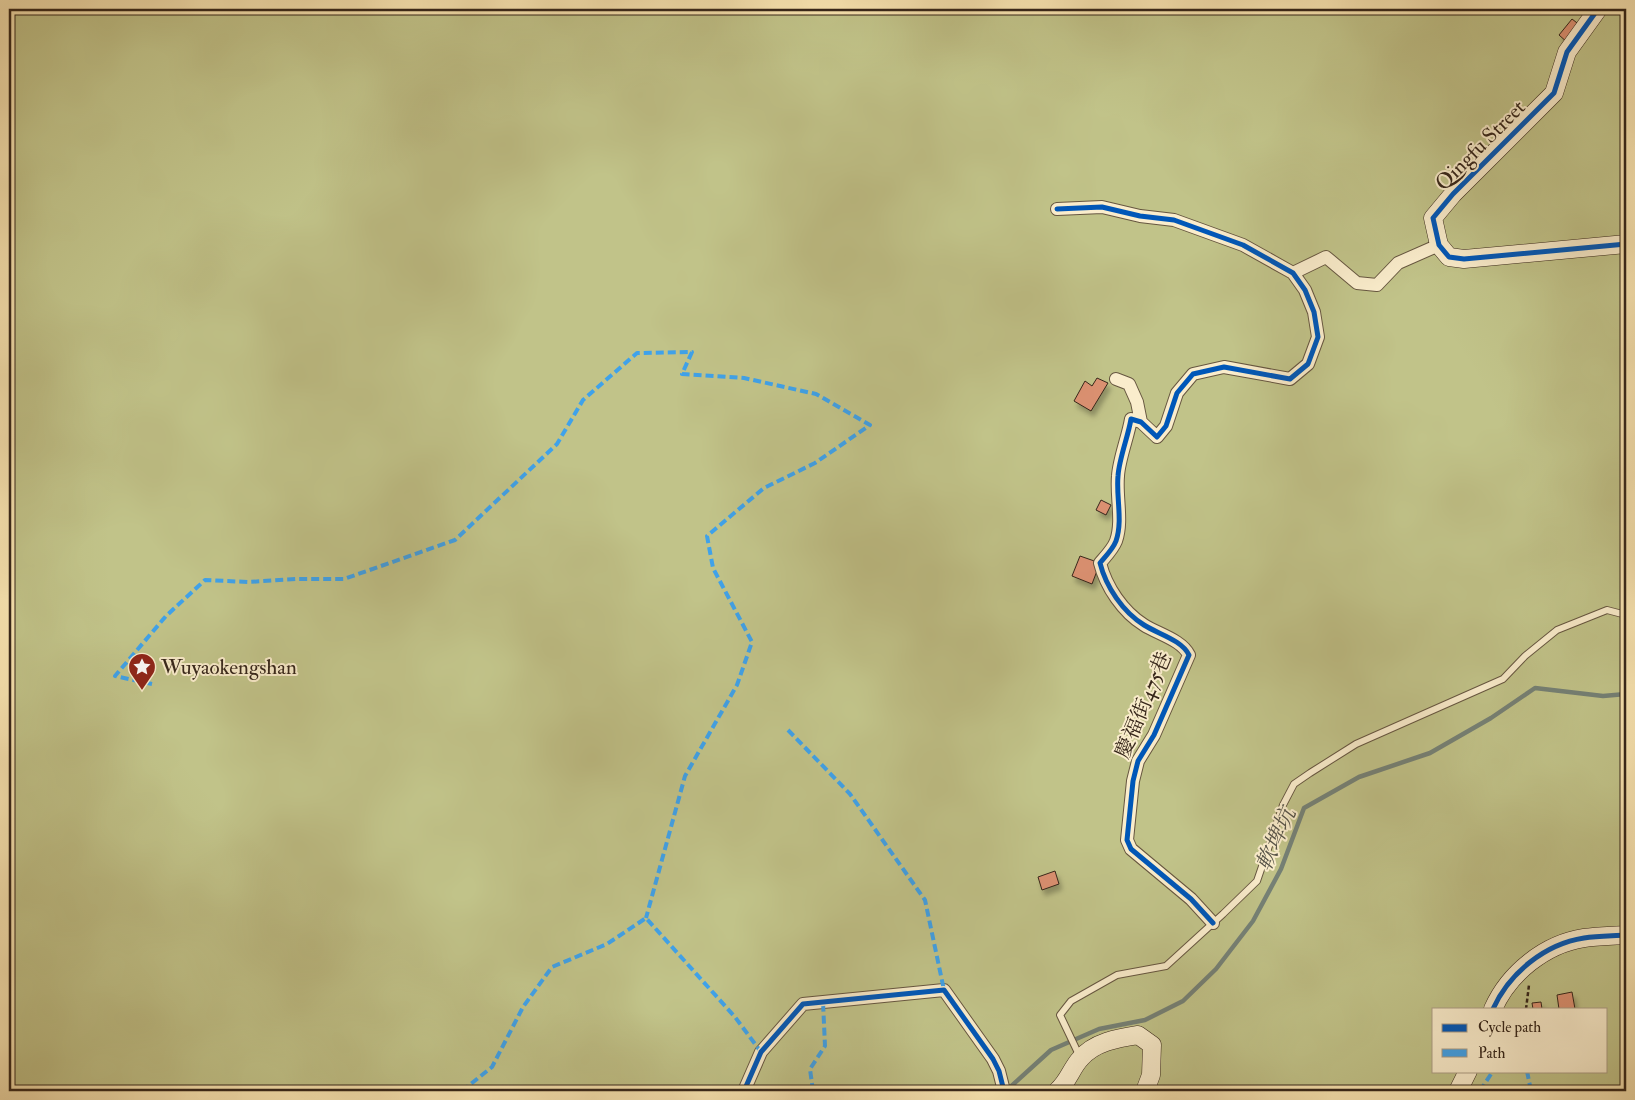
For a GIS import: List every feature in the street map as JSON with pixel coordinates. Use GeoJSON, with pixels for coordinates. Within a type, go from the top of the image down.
{"type":"FeatureCollection","features":[{"type":"Feature","properties":{"kind":"street","name":"Qingfu Street"},"geometry":{"type":"LineString","coordinates":[[1439,245],[1433,218],[1438,209],[1554,93],[1567,52],[1598,9]]}},
{"type":"Feature","properties":{"kind":"street"},"geometry":{"type":"LineString","coordinates":[[1058,209],[1102,208],[1140,216],[1174,220],[1243,245],[1293,273],[1311,305],[1318,337],[1308,364],[1290,379],[1224,367],[1194,374],[1177,393],[1166,426],[1157,437],[1140,422],[1137,402],[1129,384],[1116,378]]}},
{"type":"Feature","properties":{"kind":"street"},"geometry":{"type":"LineString","coordinates":[[1293,273],[1326,258],[1357,283],[1377,285],[1398,263],[1439,245],[1449,257],[1464,259],[1626,244]]}},
{"type":"Feature","properties":{"kind":"street","name":"慶福街475巷"},"geometry":{"type":"LineString","coordinates":[[1140,422],[1131,419],[1118,474],[1117,503],[1119,512],[1116,542],[1100,563],[1103,574],[1126,612],[1144,625],[1177,643],[1187,650],[1189,655],[1187,664],[1173,688],[1164,714],[1138,761],[1133,781],[1128,840],[1131,849],[1191,900],[1213,923]]}},
{"type":"Feature","properties":{"kind":"street"},"geometry":{"type":"LineString","coordinates":[[1494,1008],[1510,979],[1531,962],[1556,947],[1582,938],[1626,935]]}},
{"type":"Feature","properties":{"kind":"street"},"geometry":{"type":"LineString","coordinates":[[744,1091],[761,1052],[804,1004],[944,990],[999,1071],[1004,1091]]}},
{"type":"Feature","properties":{"kind":"street"},"geometry":{"type":"LineString","coordinates":[[1057,1091],[1065,1085],[1081,1058],[1109,1040],[1138,1035],[1152,1045],[1151,1076],[1145,1091]]}},
{"type":"Feature","properties":{"kind":"street"},"geometry":{"type":"LineString","coordinates":[[1458,1091],[1468,1072]]}},
{"type":"Feature","properties":{"kind":"lane"},"geometry":{"type":"LineString","coordinates":[[1081,1058],[1060,1015],[1070,1001],[1117,975],[1166,966],[1257,881],[1270,848],[1276,823],[1294,784],[1356,744],[1503,679],[1525,656],[1557,630],[1607,610],[1626,616]]}},
{"type":"Feature","properties":{"kind":"green space"},"geometry":{"type":"Polygon","coordinates":[[[9,9],[1626,9],[1626,1091],[9,1091],[9,9]]]}},
{"type":"Feature","properties":{"kind":"building"},"geometry":{"type":"Polygon","coordinates":[[[1572,19],[1581,26],[1568,43],[1559,35],[1572,19]]]}},
{"type":"Feature","properties":{"kind":"building"},"geometry":{"type":"Polygon","coordinates":[[[1097,378],[1108,383],[1091,411],[1074,401],[1085,381],[1092,386],[1097,378]]]}},
{"type":"Feature","properties":{"kind":"building"},"geometry":{"type":"Polygon","coordinates":[[[1101,500],[1111,505],[1106,515],[1096,510],[1101,500]]]}},
{"type":"Feature","properties":{"kind":"building"},"geometry":{"type":"Polygon","coordinates":[[[1080,556],[1100,563],[1092,584],[1072,576],[1080,556]]]}},
{"type":"Feature","properties":{"kind":"building"},"geometry":{"type":"Polygon","coordinates":[[[1055,871],[1059,884],[1042,890],[1038,877],[1055,871]]]}},
{"type":"Feature","properties":{"kind":"building"},"geometry":{"type":"Polygon","coordinates":[[[1572,992],[1575,1008],[1559,1008],[1557,995],[1572,992]]]}},
{"type":"Feature","properties":{"kind":"building"},"geometry":{"type":"Polygon","coordinates":[[[1541,1002],[1542,1008],[1533,1008],[1532,1003],[1541,1002]]]}},
{"type":"Feature","properties":{"kind":"waterway","name":"軟埤坑"},"geometry":{"type":"LineString","coordinates":[[1007,1090],[1051,1050],[1099,1029],[1145,1020],[1183,1001],[1216,969],[1253,921],[1281,869],[1304,808],[1359,777],[1430,753],[1491,718],[1535,688],[1603,696],[1626,694]]}},
{"type":"Feature","properties":{"kind":"marked path"},"geometry":{"type":"LineString","coordinates":[[152,684],[115,676],[166,616],[205,580],[248,582],[344,579],[455,540],[557,444],[583,400],[637,353],[692,352],[682,374],[744,378],[816,394],[870,425],[815,463],[764,488],[707,536],[713,568],[752,642],[737,685],[685,776],[646,918]]}},
{"type":"Feature","properties":{"kind":"marked path"},"geometry":{"type":"LineString","coordinates":[[788,730],[850,794],[925,900],[944,990]]}},
{"type":"Feature","properties":{"kind":"marked path"},"geometry":{"type":"LineString","coordinates":[[462,1091],[492,1067],[523,1007],[552,967],[607,944],[646,918],[735,1017],[761,1052]]}},
{"type":"Feature","properties":{"kind":"marked path"},"geometry":{"type":"LineString","coordinates":[[813,1091],[810,1069],[825,1046],[823,1002]]}},
{"type":"Feature","properties":{"kind":"marked path"},"geometry":{"type":"LineString","coordinates":[[1480,1091],[1492,1072]]}},
{"type":"Feature","properties":{"kind":"marked path"},"geometry":{"type":"LineString","coordinates":[[1527,1072],[1531,1091]]}},
{"type":"Feature","properties":{"kind":"cycle path"},"geometry":{"type":"LineString","coordinates":[[1598,9],[1567,52],[1554,93],[1453,194],[1433,218],[1439,245],[1449,257],[1464,259],[1626,244]]}},
{"type":"Feature","properties":{"kind":"cycle path"},"geometry":{"type":"LineString","coordinates":[[1057,209],[1102,207],[1140,216],[1174,220],[1243,245],[1293,273],[1305,290],[1314,312],[1318,337],[1308,364],[1290,379],[1224,367],[1193,374],[1177,393],[1166,426],[1157,437],[1141,422],[1131,419],[1119,469],[1118,533],[1113,547],[1100,563],[1106,581],[1122,606],[1136,620],[1181,645],[1189,655],[1154,735],[1138,761],[1133,781],[1127,840],[1131,849],[1191,899],[1213,923]]}},
{"type":"Feature","properties":{"kind":"cycle path"},"geometry":{"type":"LineString","coordinates":[[1494,1008],[1508,984],[1530,962],[1542,954],[1570,941],[1600,936],[1626,935]]}},
{"type":"Feature","properties":{"kind":"cycle path"},"geometry":{"type":"LineString","coordinates":[[744,1091],[761,1052],[803,1004],[944,990],[993,1059],[999,1071],[1004,1091]]}},
{"type":"Feature","properties":{"kind":"place","name":"Wuyaokengshan"},"geometry":{"type":"Point","coordinates":[142,691]}}]}
